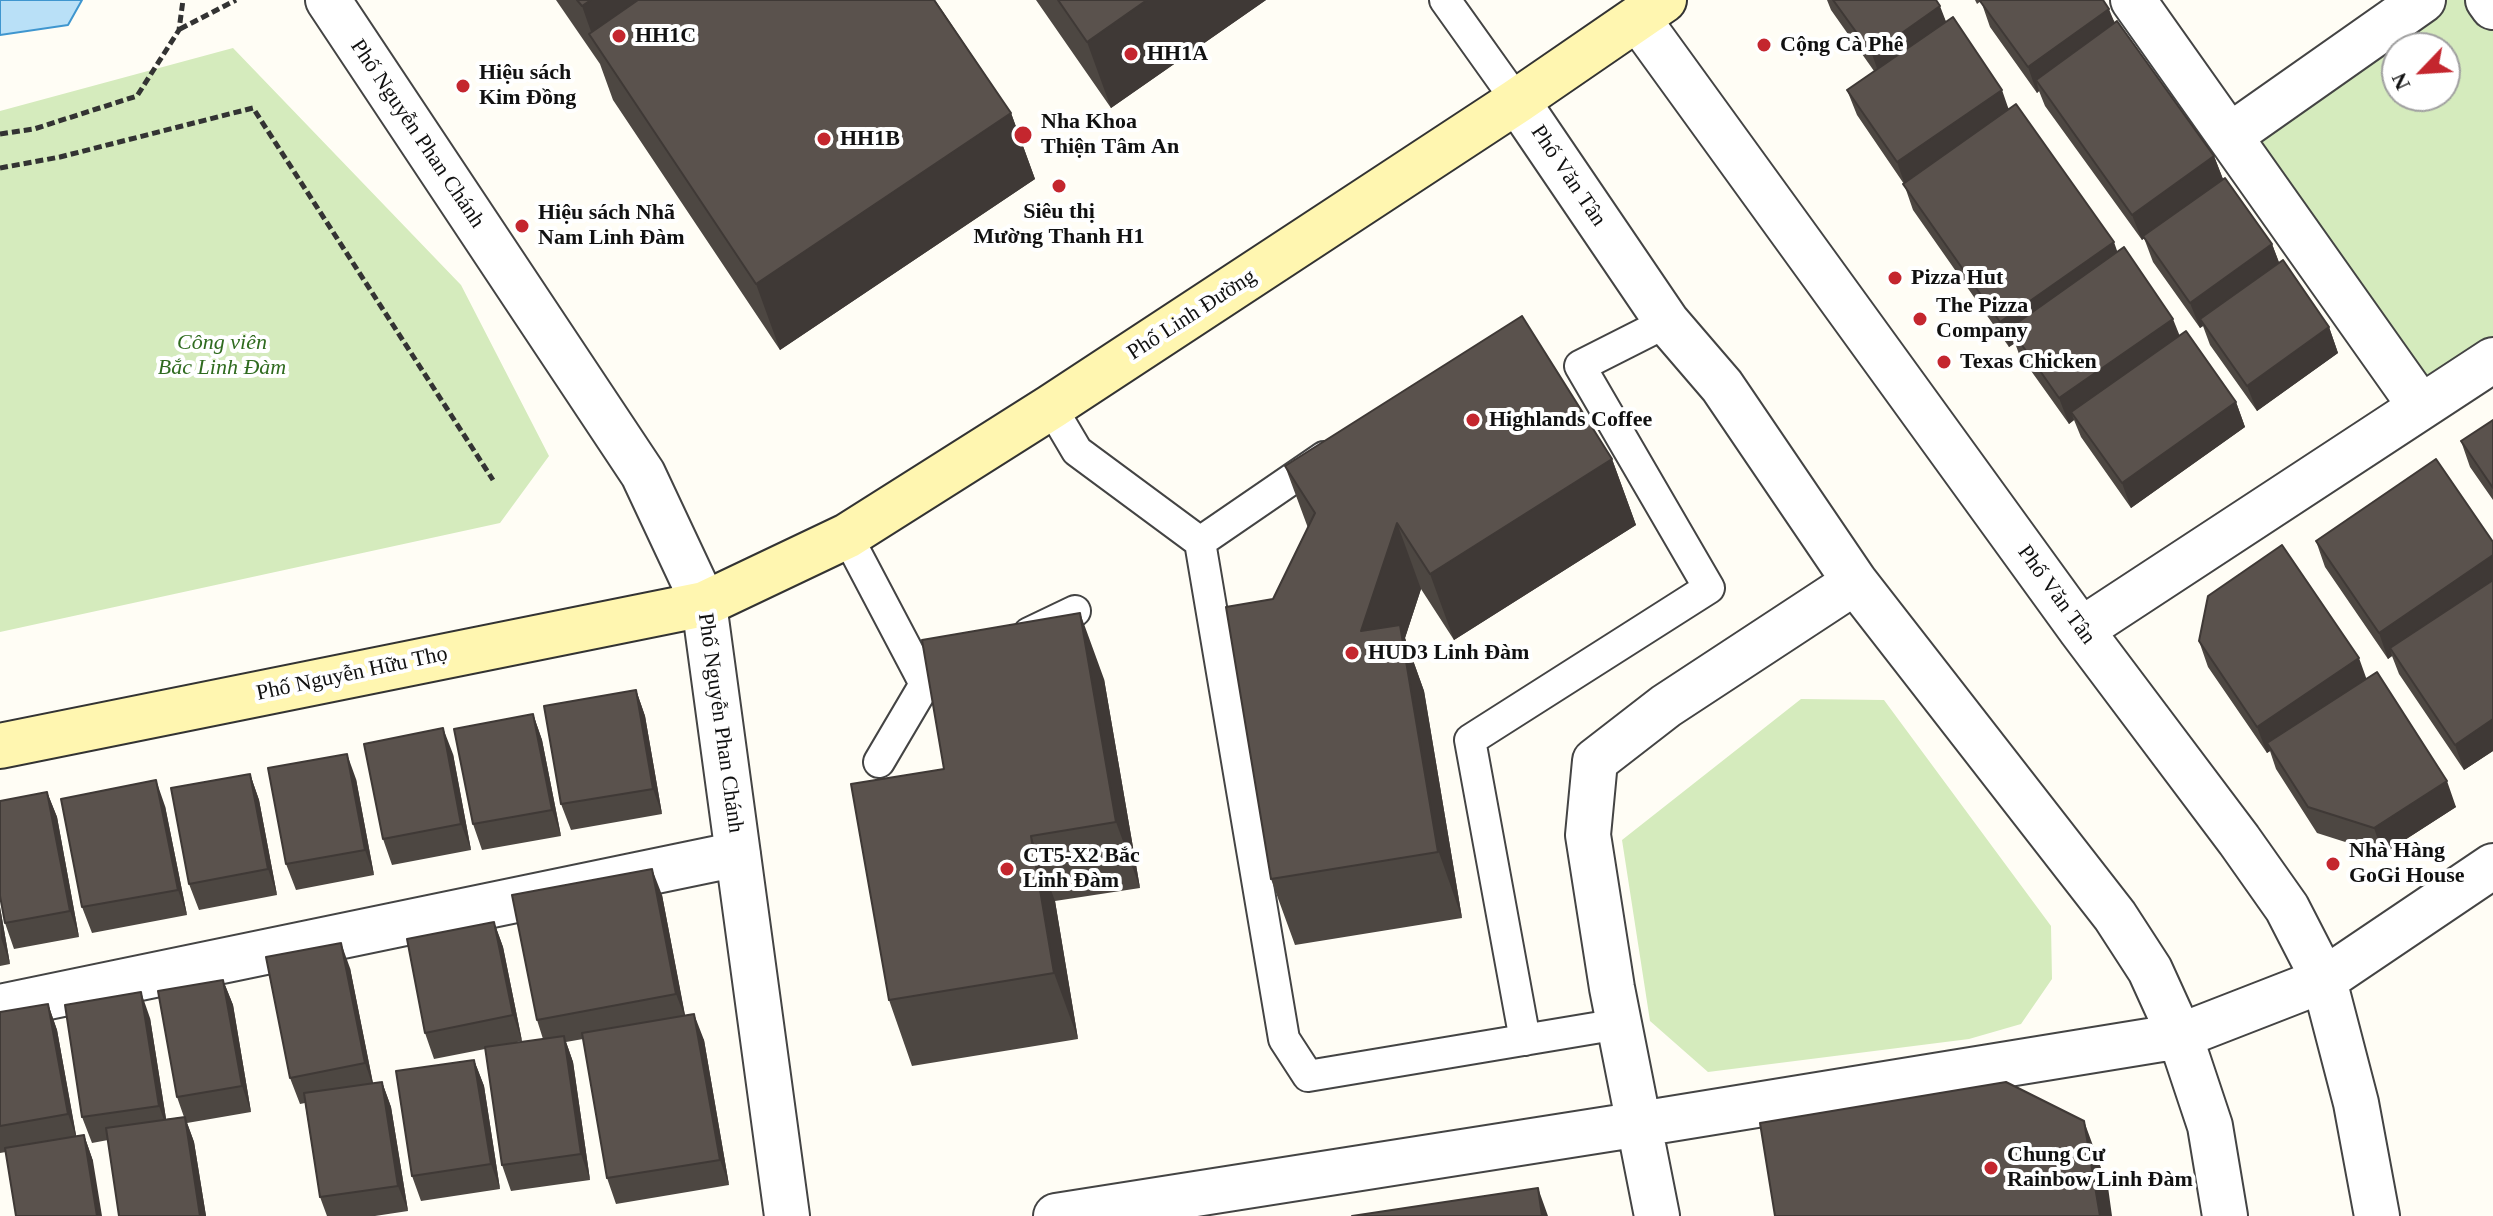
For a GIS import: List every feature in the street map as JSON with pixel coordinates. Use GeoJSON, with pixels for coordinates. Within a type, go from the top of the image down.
{"type":"FeatureCollection","features":[{"type":"Feature","properties":{"kind":"street","name":"Phố Nguyễn Phan Chánh"},"geometry":{"type":"LineString","coordinates":[[328,0],[643,474],[704,604],[787,1216]]}},
{"type":"Feature","properties":{"kind":"street"},"geometry":{"type":"LineString","coordinates":[[2133,0],[2421,407]]}},
{"type":"Feature","properties":{"kind":"street"},"geometry":{"type":"LineString","coordinates":[[2231,135],[2423,0]]}},
{"type":"Feature","properties":{"kind":"street"},"geometry":{"type":"LineString","coordinates":[[2488,0],[2493,7]]}},
{"type":"Feature","properties":{"kind":"street","name":"Phố Linh Đường"},"geometry":{"type":"LineString","coordinates":[[704,604],[847,536],[1051,407],[1517,101],[1651,9]]}},
{"type":"Feature","properties":{"kind":"street","name":"Phố Văn Tân"},"geometry":{"type":"LineString","coordinates":[[1651,9],[2081,630],[2279,897],[2324,980],[2356,1103],[2377,1216]]}},
{"type":"Feature","properties":{"kind":"street","name":"Phố Văn Tân"},"geometry":{"type":"LineString","coordinates":[[1517,101],[1667,322],[1722,386],[1855,582],[2115,916],[2150,970],[2180,1036],[2210,1126],[2225,1216]]}},
{"type":"Feature","properties":{"kind":"street"},"geometry":{"type":"LineString","coordinates":[[2081,630],[2493,360]]}},
{"type":"Feature","properties":{"kind":"street"},"geometry":{"type":"LineString","coordinates":[[1657,1216],[1619,1024],[1588,835],[1595,761],[1666,706],[1855,582]]}},
{"type":"Feature","properties":{"kind":"street","name":"Phố Nguyễn Hữu Thọ"},"geometry":{"type":"LineString","coordinates":[[0,746],[704,604]]}},
{"type":"Feature","properties":{"kind":"street"},"geometry":{"type":"LineString","coordinates":[[0,1007],[738,854]]}},
{"type":"Feature","properties":{"kind":"street"},"geometry":{"type":"LineString","coordinates":[[1056,1216],[1206,1205],[1640,1124],[2180,1036],[2324,980],[2493,866]]}},
{"type":"Feature","properties":{"kind":"lane"},"geometry":{"type":"LineString","coordinates":[[1445,0],[1517,101]]}},
{"type":"Feature","properties":{"kind":"lane"},"geometry":{"type":"LineString","coordinates":[[1525,1040],[1470,740],[1709,588],[1566,366],[1667,322]]}},
{"type":"Feature","properties":{"kind":"lane"},"geometry":{"type":"LineString","coordinates":[[1051,407],[1077,451],[1200,542],[1284,1039],[1308,1076],[1619,1024]]}},
{"type":"Feature","properties":{"kind":"lane"},"geometry":{"type":"LineString","coordinates":[[1200,542],[1351,438]]}},
{"type":"Feature","properties":{"kind":"lane"},"geometry":{"type":"LineString","coordinates":[[847,536],[925,684]]}},
{"type":"Feature","properties":{"kind":"lane"},"geometry":{"type":"LineString","coordinates":[[879,762],[925,684],[1075,611]]}},
{"type":"Feature","properties":{"kind":"path"},"geometry":{"type":"LineString","coordinates":[[0,134],[34,129],[137,96],[179,30],[183,0]]}},
{"type":"Feature","properties":{"kind":"path"},"geometry":{"type":"LineString","coordinates":[[179,30],[236,0]]}},
{"type":"Feature","properties":{"kind":"path"},"geometry":{"type":"LineString","coordinates":[[0,168],[60,157],[253,108],[493,480]]}},
{"type":"Feature","properties":{"kind":"green space"},"geometry":{"type":"Polygon","coordinates":[[[2423,0],[2488,0],[2493,7],[2493,360],[2421,407],[2231,135],[2423,0]]]}},
{"type":"Feature","properties":{"kind":"green space","name":"Công viên Bắc Linh Đàm"},"geometry":{"type":"Polygon","coordinates":[[[233,48],[461,285],[549,456],[500,523],[0,632],[0,111],[233,48]]]}},
{"type":"Feature","properties":{"kind":"green space"},"geometry":{"type":"Polygon","coordinates":[[[1801,699],[1884,700],[2051,926],[2052,979],[2021,1024],[1969,1039],[1708,1072],[1650,1021],[1622,840],[1801,699]]]}},
{"type":"Feature","properties":{"kind":"water"},"geometry":{"type":"Polygon","coordinates":[[[0,0],[82,0],[68,25],[0,35],[0,0]]]}},
{"type":"Feature","properties":{"kind":"building"},"geometry":{"type":"Polygon","coordinates":[[[577,0],[591,0],[582,6],[577,0]]]}},
{"type":"Feature","properties":{"kind":"building","name":"HH1B"},"geometry":{"type":"Polygon","coordinates":[[[638,0],[934,0],[1011,113],[756,284],[589,34],[638,0]]]}},
{"type":"Feature","properties":{"kind":"building"},"geometry":{"type":"Polygon","coordinates":[[[1058,0],[1147,0],[1087,42],[1058,0]]]}},
{"type":"Feature","properties":{"kind":"building"},"geometry":{"type":"Polygon","coordinates":[[[1833,0],[1936,0],[1940,6],[1872,54],[1833,0]]]}},
{"type":"Feature","properties":{"kind":"building"},"geometry":{"type":"Polygon","coordinates":[[[1982,0],[2103,0],[2109,9],[2028,67],[1982,0]]]}},
{"type":"Feature","properties":{"kind":"building"},"geometry":{"type":"Polygon","coordinates":[[[1953,17],[2002,90],[1897,162],[1847,90],[1953,17]]]}},
{"type":"Feature","properties":{"kind":"building"},"geometry":{"type":"Polygon","coordinates":[[[2117,21],[2214,156],[2132,215],[2036,80],[2117,21]]]}},
{"type":"Feature","properties":{"kind":"building"},"geometry":{"type":"Polygon","coordinates":[[[2016,104],[2114,242],[2000,322],[1903,184],[2016,104]]]}},
{"type":"Feature","properties":{"kind":"building"},"geometry":{"type":"Polygon","coordinates":[[[2225,178],[2272,244],[2190,303],[2143,236],[2225,178]]]}},
{"type":"Feature","properties":{"kind":"building"},"geometry":{"type":"Polygon","coordinates":[[[2124,247],[2173,319],[2059,398],[2010,328],[2124,247]]]}},
{"type":"Feature","properties":{"kind":"building"},"geometry":{"type":"Polygon","coordinates":[[[2283,260],[2329,327],[2247,386],[2200,319],[2283,260]]]}},
{"type":"Feature","properties":{"kind":"building","name":"HUD3 Linh Đàm"},"geometry":{"type":"Polygon","coordinates":[[[1522,316],[1612,459],[1430,574],[1397,523],[1361,631],[1400,625],[1438,852],[1271,879],[1226,607],[1273,599],[1315,513],[1285,466],[1522,316]]]}},
{"type":"Feature","properties":{"kind":"building"},"geometry":{"type":"Polygon","coordinates":[[[2186,331],[2236,402],[2122,483],[2071,412],[2186,331]]]}},
{"type":"Feature","properties":{"kind":"building"},"geometry":{"type":"Polygon","coordinates":[[[2493,420],[2493,488],[2461,441],[2493,420]]]}},
{"type":"Feature","properties":{"kind":"building"},"geometry":{"type":"Polygon","coordinates":[[[2436,459],[2493,542],[2493,555],[2379,633],[2316,541],[2436,459]]]}},
{"type":"Feature","properties":{"kind":"building"},"geometry":{"type":"Polygon","coordinates":[[[2282,545],[2359,658],[2257,727],[2199,641],[2208,596],[2282,545]]]}},
{"type":"Feature","properties":{"kind":"building"},"geometry":{"type":"Polygon","coordinates":[[[2493,580],[2493,719],[2455,745],[2390,648],[2493,580]]]}},
{"type":"Feature","properties":{"kind":"building","name":"CT5-X2 Bắc Linh Đàm"},"geometry":{"type":"Polygon","coordinates":[[[1080,613],[1116,822],[1031,836],[1054,973],[889,1000],[851,784],[944,769],[922,640],[1080,613]]]}},
{"type":"Feature","properties":{"kind":"building"},"geometry":{"type":"Polygon","coordinates":[[[2377,672],[2447,781],[2374,828],[2308,807],[2267,743],[2377,672]]]}},
{"type":"Feature","properties":{"kind":"building"},"geometry":{"type":"Polygon","coordinates":[[[636,690],[653,789],[561,804],[544,706],[636,690]]]}},
{"type":"Feature","properties":{"kind":"building"},"geometry":{"type":"Polygon","coordinates":[[[533,714],[552,810],[473,824],[454,729],[533,714]]]}},
{"type":"Feature","properties":{"kind":"building"},"geometry":{"type":"Polygon","coordinates":[[[443,728],[461,824],[383,839],[364,744],[443,728]]]}},
{"type":"Feature","properties":{"kind":"building"},"geometry":{"type":"Polygon","coordinates":[[[347,754],[365,850],[286,864],[268,768],[347,754]]]}},
{"type":"Feature","properties":{"kind":"building"},"geometry":{"type":"Polygon","coordinates":[[[250,774],[268,869],[189,884],[171,788],[250,774]]]}},
{"type":"Feature","properties":{"kind":"building"},"geometry":{"type":"Polygon","coordinates":[[[156,780],[178,890],[82,907],[61,799],[156,780]]]}},
{"type":"Feature","properties":{"kind":"building"},"geometry":{"type":"Polygon","coordinates":[[[47,792],[70,911],[5,923],[0,896],[0,801],[47,792]]]}},
{"type":"Feature","properties":{"kind":"building"},"geometry":{"type":"Polygon","coordinates":[[[652,869],[676,994],[537,1020],[512,895],[652,869]]]}},
{"type":"Feature","properties":{"kind":"building"},"geometry":{"type":"Polygon","coordinates":[[[494,922],[513,1015],[425,1033],[407,939],[494,922]]]}},
{"type":"Feature","properties":{"kind":"building"},"geometry":{"type":"Polygon","coordinates":[[[341,943],[365,1063],[290,1078],[266,957],[341,943]]]}},
{"type":"Feature","properties":{"kind":"building"},"geometry":{"type":"Polygon","coordinates":[[[223,980],[242,1086],[177,1097],[158,991],[223,980]]]}},
{"type":"Feature","properties":{"kind":"building"},"geometry":{"type":"Polygon","coordinates":[[[141,992],[159,1106],[82,1117],[65,1005],[141,992]]]}},
{"type":"Feature","properties":{"kind":"building"},"geometry":{"type":"Polygon","coordinates":[[[48,1004],[68,1114],[0,1126],[0,1012],[48,1004]]]}},
{"type":"Feature","properties":{"kind":"building"},"geometry":{"type":"Polygon","coordinates":[[[694,1014],[720,1160],[607,1178],[582,1033],[694,1014]]]}},
{"type":"Feature","properties":{"kind":"building"},"geometry":{"type":"Polygon","coordinates":[[[564,1036],[581,1154],[502,1165],[485,1047],[564,1036]]]}},
{"type":"Feature","properties":{"kind":"building"},"geometry":{"type":"Polygon","coordinates":[[[474,1060],[491,1164],[412,1176],[396,1071],[474,1060]]]}},
{"type":"Feature","properties":{"kind":"building"},"geometry":{"type":"Polygon","coordinates":[[[382,1082],[398,1186],[320,1197],[304,1093],[382,1082]]]}},
{"type":"Feature","properties":{"kind":"building"},"geometry":{"type":"Polygon","coordinates":[[[2006,1082],[2084,1121],[2100,1216],[1775,1216],[1760,1123],[2006,1082]]]}},
{"type":"Feature","properties":{"kind":"building"},"geometry":{"type":"Polygon","coordinates":[[[185,1117],[200,1216],[119,1216],[106,1128],[185,1117]]]}},
{"type":"Feature","properties":{"kind":"building"},"geometry":{"type":"Polygon","coordinates":[[[84,1135],[97,1216],[16,1216],[5,1148],[84,1135]]]}},
{"type":"Feature","properties":{"kind":"building"},"geometry":{"type":"Polygon","coordinates":[[[1538,1188],[1542,1216],[1352,1216],[1538,1188]]]}},
{"type":"Feature","properties":{"kind":"place","name":"HH1C"},"geometry":{"type":"Point","coordinates":[619,36]}},
{"type":"Feature","properties":{"kind":"place","name":"Cộng Cà Phê"},"geometry":{"type":"Point","coordinates":[1764,45]}},
{"type":"Feature","properties":{"kind":"place","name":"HH1A"},"geometry":{"type":"Point","coordinates":[1131,54]}},
{"type":"Feature","properties":{"kind":"place","name":"Hiệu sách Kim Đồng"},"geometry":{"type":"Point","coordinates":[463,86]}},
{"type":"Feature","properties":{"kind":"place","name":"Nha Khoa Thiện Tâm An"},"geometry":{"type":"Point","coordinates":[1023,135]}},
{"type":"Feature","properties":{"kind":"place","name":"HH1B"},"geometry":{"type":"Point","coordinates":[824,139]}},
{"type":"Feature","properties":{"kind":"place","name":"Siêu thị Mường Thanh H1"},"geometry":{"type":"Point","coordinates":[1059,186]}},
{"type":"Feature","properties":{"kind":"place","name":"Hiệu sách Nhã Nam Linh Đàm"},"geometry":{"type":"Point","coordinates":[522,226]}},
{"type":"Feature","properties":{"kind":"place","name":"Pizza Hut"},"geometry":{"type":"Point","coordinates":[1895,278]}},
{"type":"Feature","properties":{"kind":"place","name":"The Pizza Company"},"geometry":{"type":"Point","coordinates":[1920,319]}},
{"type":"Feature","properties":{"kind":"place","name":"Texas Chicken"},"geometry":{"type":"Point","coordinates":[1944,362]}},
{"type":"Feature","properties":{"kind":"place","name":"Highlands Coffee"},"geometry":{"type":"Point","coordinates":[1473,420]}},
{"type":"Feature","properties":{"kind":"place","name":"HUD3 Linh Đàm"},"geometry":{"type":"Point","coordinates":[1352,653]}},
{"type":"Feature","properties":{"kind":"place","name":"Nhà Hàng GoGi House"},"geometry":{"type":"Point","coordinates":[2333,864]}},
{"type":"Feature","properties":{"kind":"place","name":"CT5-X2 Bắc Linh Đàm"},"geometry":{"type":"Point","coordinates":[1007,869]}},
{"type":"Feature","properties":{"kind":"place","name":"Chung Cư Rainbow Linh Đàm"},"geometry":{"type":"Point","coordinates":[1991,1168]}}]}
